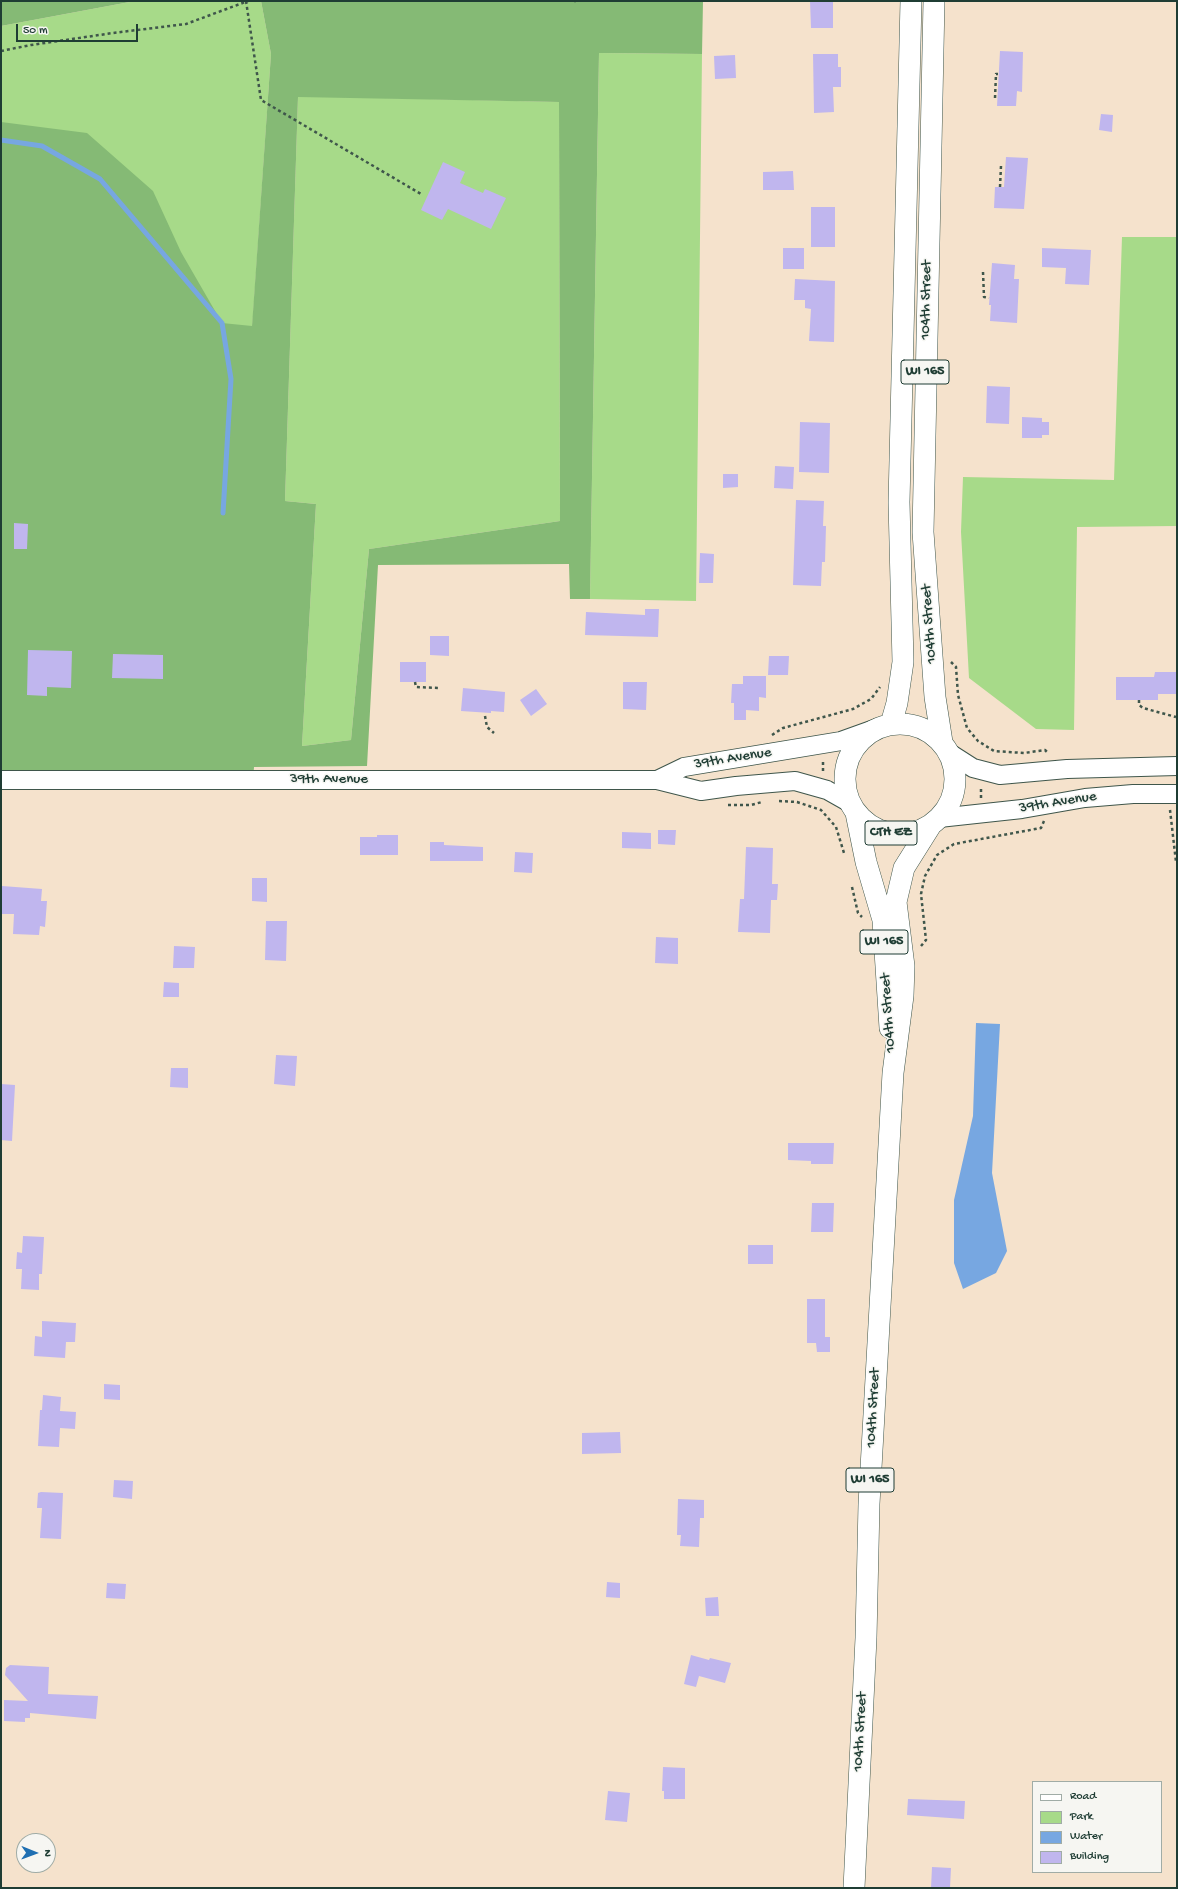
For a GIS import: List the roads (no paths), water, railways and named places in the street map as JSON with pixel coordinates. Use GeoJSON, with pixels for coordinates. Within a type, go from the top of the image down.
{"type":"FeatureCollection","features":[{"type":"Feature","properties":{"kind":"main road","name":"104th Street"},"geometry":{"type":"LineString","coordinates":[[885,725],[897,703],[903,662],[899,502],[911,1]]}},
{"type":"Feature","properties":{"kind":"main road","name":"104th Street"},"geometry":{"type":"LineString","coordinates":[[934,1],[922,532],[935,698],[945,747]]}},
{"type":"Feature","properties":{"kind":"main road","name":"CTH EZ"},"geometry":{"type":"LineString","coordinates":[[885,725],[909,724],[927,730],[945,747]]}},
{"type":"Feature","properties":{"kind":"main road","name":"39th Avenue"},"geometry":{"type":"LineString","coordinates":[[657,780],[684,767],[840,741],[885,725]]}},
{"type":"Feature","properties":{"kind":"main road","name":"WI 165"},"geometry":{"type":"LineString","coordinates":[[853,808],[845,786],[846,767],[852,750],[864,736],[885,725]]}},
{"type":"Feature","properties":{"kind":"main road","name":"39th Avenue"},"geometry":{"type":"LineString","coordinates":[[945,747],[973,768],[1000,776],[1067,769],[1174,766]]}},
{"type":"Feature","properties":{"kind":"main road","name":"WI 165"},"geometry":{"type":"LineString","coordinates":[[935,822],[949,804],[954,787],[954,769],[945,747]]}},
{"type":"Feature","properties":{"kind":"main road"},"geometry":{"type":"LineString","coordinates":[[1174,766],[1174,794]]}},
{"type":"Feature","properties":{"kind":"main road","name":"39th Avenue"},"geometry":{"type":"LineString","coordinates":[[1,780],[657,780],[701,791],[736,786],[795,781],[827,790],[853,808]]}},
{"type":"Feature","properties":{"kind":"main road","name":"39th Avenue"},"geometry":{"type":"LineString","coordinates":[[935,822],[1085,798],[1133,794],[1174,794]]}},
{"type":"Feature","properties":{"kind":"main road","name":"104th Street"},"geometry":{"type":"LineString","coordinates":[[853,808],[866,862],[883,920],[893,1073]]}},
{"type":"Feature","properties":{"kind":"main road","name":"CTH EZ"},"geometry":{"type":"LineString","coordinates":[[853,808],[868,824],[878,829],[899,834],[916,832],[935,822]]}},
{"type":"Feature","properties":{"kind":"main road","name":"104th Street"},"geometry":{"type":"LineString","coordinates":[[854,1888],[866,1638],[869,1504],[893,1073],[903,996],[904,966],[896,902],[904,868],[935,822]]}},
{"type":"Feature","properties":{"kind":"water"},"geometry":{"type":"Polygon","coordinates":[[[976,1023],[1000,1024],[992,1173],[1007,1251],[996,1273],[963,1289],[954,1263],[954,1200],[973,1116],[976,1023]]]}},
{"type":"Feature","properties":{"kind":"waterway"},"geometry":{"type":"LineString","coordinates":[[1,140],[42,146],[100,179],[222,323],[231,379],[223,513]]}}]}
